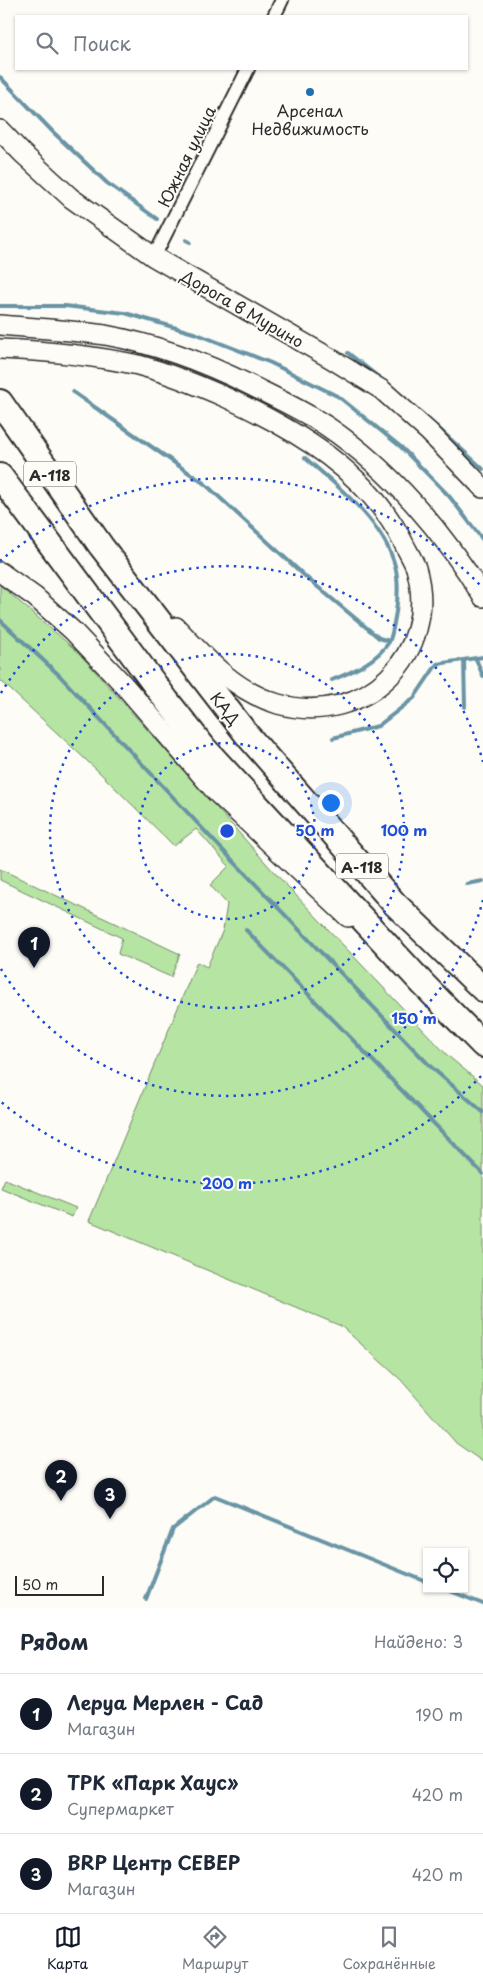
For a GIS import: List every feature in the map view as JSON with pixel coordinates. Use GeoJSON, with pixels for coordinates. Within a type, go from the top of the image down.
{"type":"FeatureCollection","features":[{"type":"Feature","properties":{"kind":"highway","name":"КАД"},"geometry":{"type":"LineString","coordinates":[[0,402],[101,546],[248,736],[394,903],[483,989]]}},
{"type":"Feature","properties":{"kind":"highway","name":"А-118"},"geometry":{"type":"LineString","coordinates":[[0,476],[167,702],[204,748],[423,984],[483,1045]]}},
{"type":"Feature","properties":{"kind":"main road","name":"Дорога в Мурино"},"geometry":{"type":"LineString","coordinates":[[0,130],[71,198],[154,257],[382,390],[429,432],[483,488]]}},
{"type":"Feature","properties":{"kind":"main road"},"geometry":{"type":"LineString","coordinates":[[0,325],[106,336],[146,345],[224,372],[297,408],[329,428],[390,479],[449,546],[483,597]]}},
{"type":"Feature","properties":{"kind":"main road"},"geometry":{"type":"LineString","coordinates":[[0,349],[60,352],[101,357],[167,374],[243,406],[287,428],[317,448],[374,498],[395,526],[416,567],[421,603],[415,637],[398,669],[379,687],[354,702],[330,707],[303,709],[278,704],[254,694],[231,680],[200,654],[101,546]]}},
{"type":"Feature","properties":{"kind":"main road"},"geometry":{"type":"LineString","coordinates":[[0,572],[35,597],[73,631],[123,684],[216,792],[318,891],[423,984]]}},
{"type":"Feature","properties":{"kind":"street"},"geometry":{"type":"LineString","coordinates":[[274,15],[282,0]]}},
{"type":"Feature","properties":{"kind":"street","name":"Южная улица"},"geometry":{"type":"LineString","coordinates":[[154,257],[248,70]]}},
{"type":"Feature","properties":{"kind":"green space"},"geometry":{"type":"Polygon","coordinates":[[[0,585],[78,652],[273,871],[448,1056],[483,1085],[483,1462],[456,1443],[401,1380],[341,1326],[89,1221],[197,962],[207,967],[223,930],[227,904],[210,885],[229,866],[196,829],[174,846],[99,772],[0,680],[0,585]]]}},
{"type":"Feature","properties":{"kind":"green space"},"geometry":{"type":"Polygon","coordinates":[[[0,869],[180,954],[171,977],[118,954],[122,938],[0,880],[0,869]]]}},
{"type":"Feature","properties":{"kind":"green space"},"geometry":{"type":"Polygon","coordinates":[[[5,1179],[76,1208],[72,1217],[1,1188],[5,1179]]]}},
{"type":"Feature","properties":{"kind":"waterway"},"geometry":{"type":"LineString","coordinates":[[0,77],[53,132],[107,183],[157,219]]}},
{"type":"Feature","properties":{"kind":"waterway"},"geometry":{"type":"LineString","coordinates":[[186,240],[190,242]]}},
{"type":"Feature","properties":{"kind":"waterway"},"geometry":{"type":"LineString","coordinates":[[0,306],[65,306],[125,313],[197,334],[271,363],[339,397],[401,447],[449,496],[483,540]]}},
{"type":"Feature","properties":{"kind":"waterway"},"geometry":{"type":"LineString","coordinates":[[348,353],[405,398]]}},
{"type":"Feature","properties":{"kind":"waterway"},"geometry":{"type":"LineString","coordinates":[[73,392],[205,484],[307,578],[379,638],[389,641]]}},
{"type":"Feature","properties":{"kind":"waterway"},"geometry":{"type":"LineString","coordinates":[[436,426],[483,469]]}},
{"type":"Feature","properties":{"kind":"waterway"},"geometry":{"type":"LineString","coordinates":[[305,458],[345,493],[370,520],[389,550],[397,577],[398,595],[396,612],[389,642],[371,660],[332,680]]}},
{"type":"Feature","properties":{"kind":"waterway"},"geometry":{"type":"LineString","coordinates":[[0,620],[59,675],[215,842],[431,1067],[483,1112]]}},
{"type":"Feature","properties":{"kind":"waterway"},"geometry":{"type":"LineString","coordinates":[[333,738],[378,726],[414,698],[437,664],[483,657]]}},
{"type":"Feature","properties":{"kind":"waterway"},"geometry":{"type":"LineString","coordinates":[[476,659],[483,676]]}},
{"type":"Feature","properties":{"kind":"waterway"},"geometry":{"type":"LineString","coordinates":[[464,660],[465,707]]}},
{"type":"Feature","properties":{"kind":"waterway"},"geometry":{"type":"LineString","coordinates":[[467,884],[483,881]]}},
{"type":"Feature","properties":{"kind":"waterway"},"geometry":{"type":"LineString","coordinates":[[246,930],[483,1174]]}},
{"type":"Feature","properties":{"kind":"waterway"},"geometry":{"type":"LineString","coordinates":[[146,1599],[173,1529],[215,1496],[423,1580]]}},
{"type":"Feature","properties":{"kind":"waterway"},"geometry":{"type":"LineString","coordinates":[[455,1593],[483,1604]]}},
{"type":"Feature","properties":{"kind":"place","name":"Арсенал Недвижимость"},"geometry":{"type":"Point","coordinates":[310,92]}},
{"type":"Feature","properties":{"kind":"place","name":"Леруа Мерлен - Сад"},"geometry":{"type":"Point","coordinates":[34,968]}},
{"type":"Feature","properties":{"kind":"place","name":"ТРК «Парк Хаус»"},"geometry":{"type":"Point","coordinates":[61,1501]}},
{"type":"Feature","properties":{"kind":"place","name":"BRP Центр СЕВЕР"},"geometry":{"type":"Point","coordinates":[110,1519]}}]}
